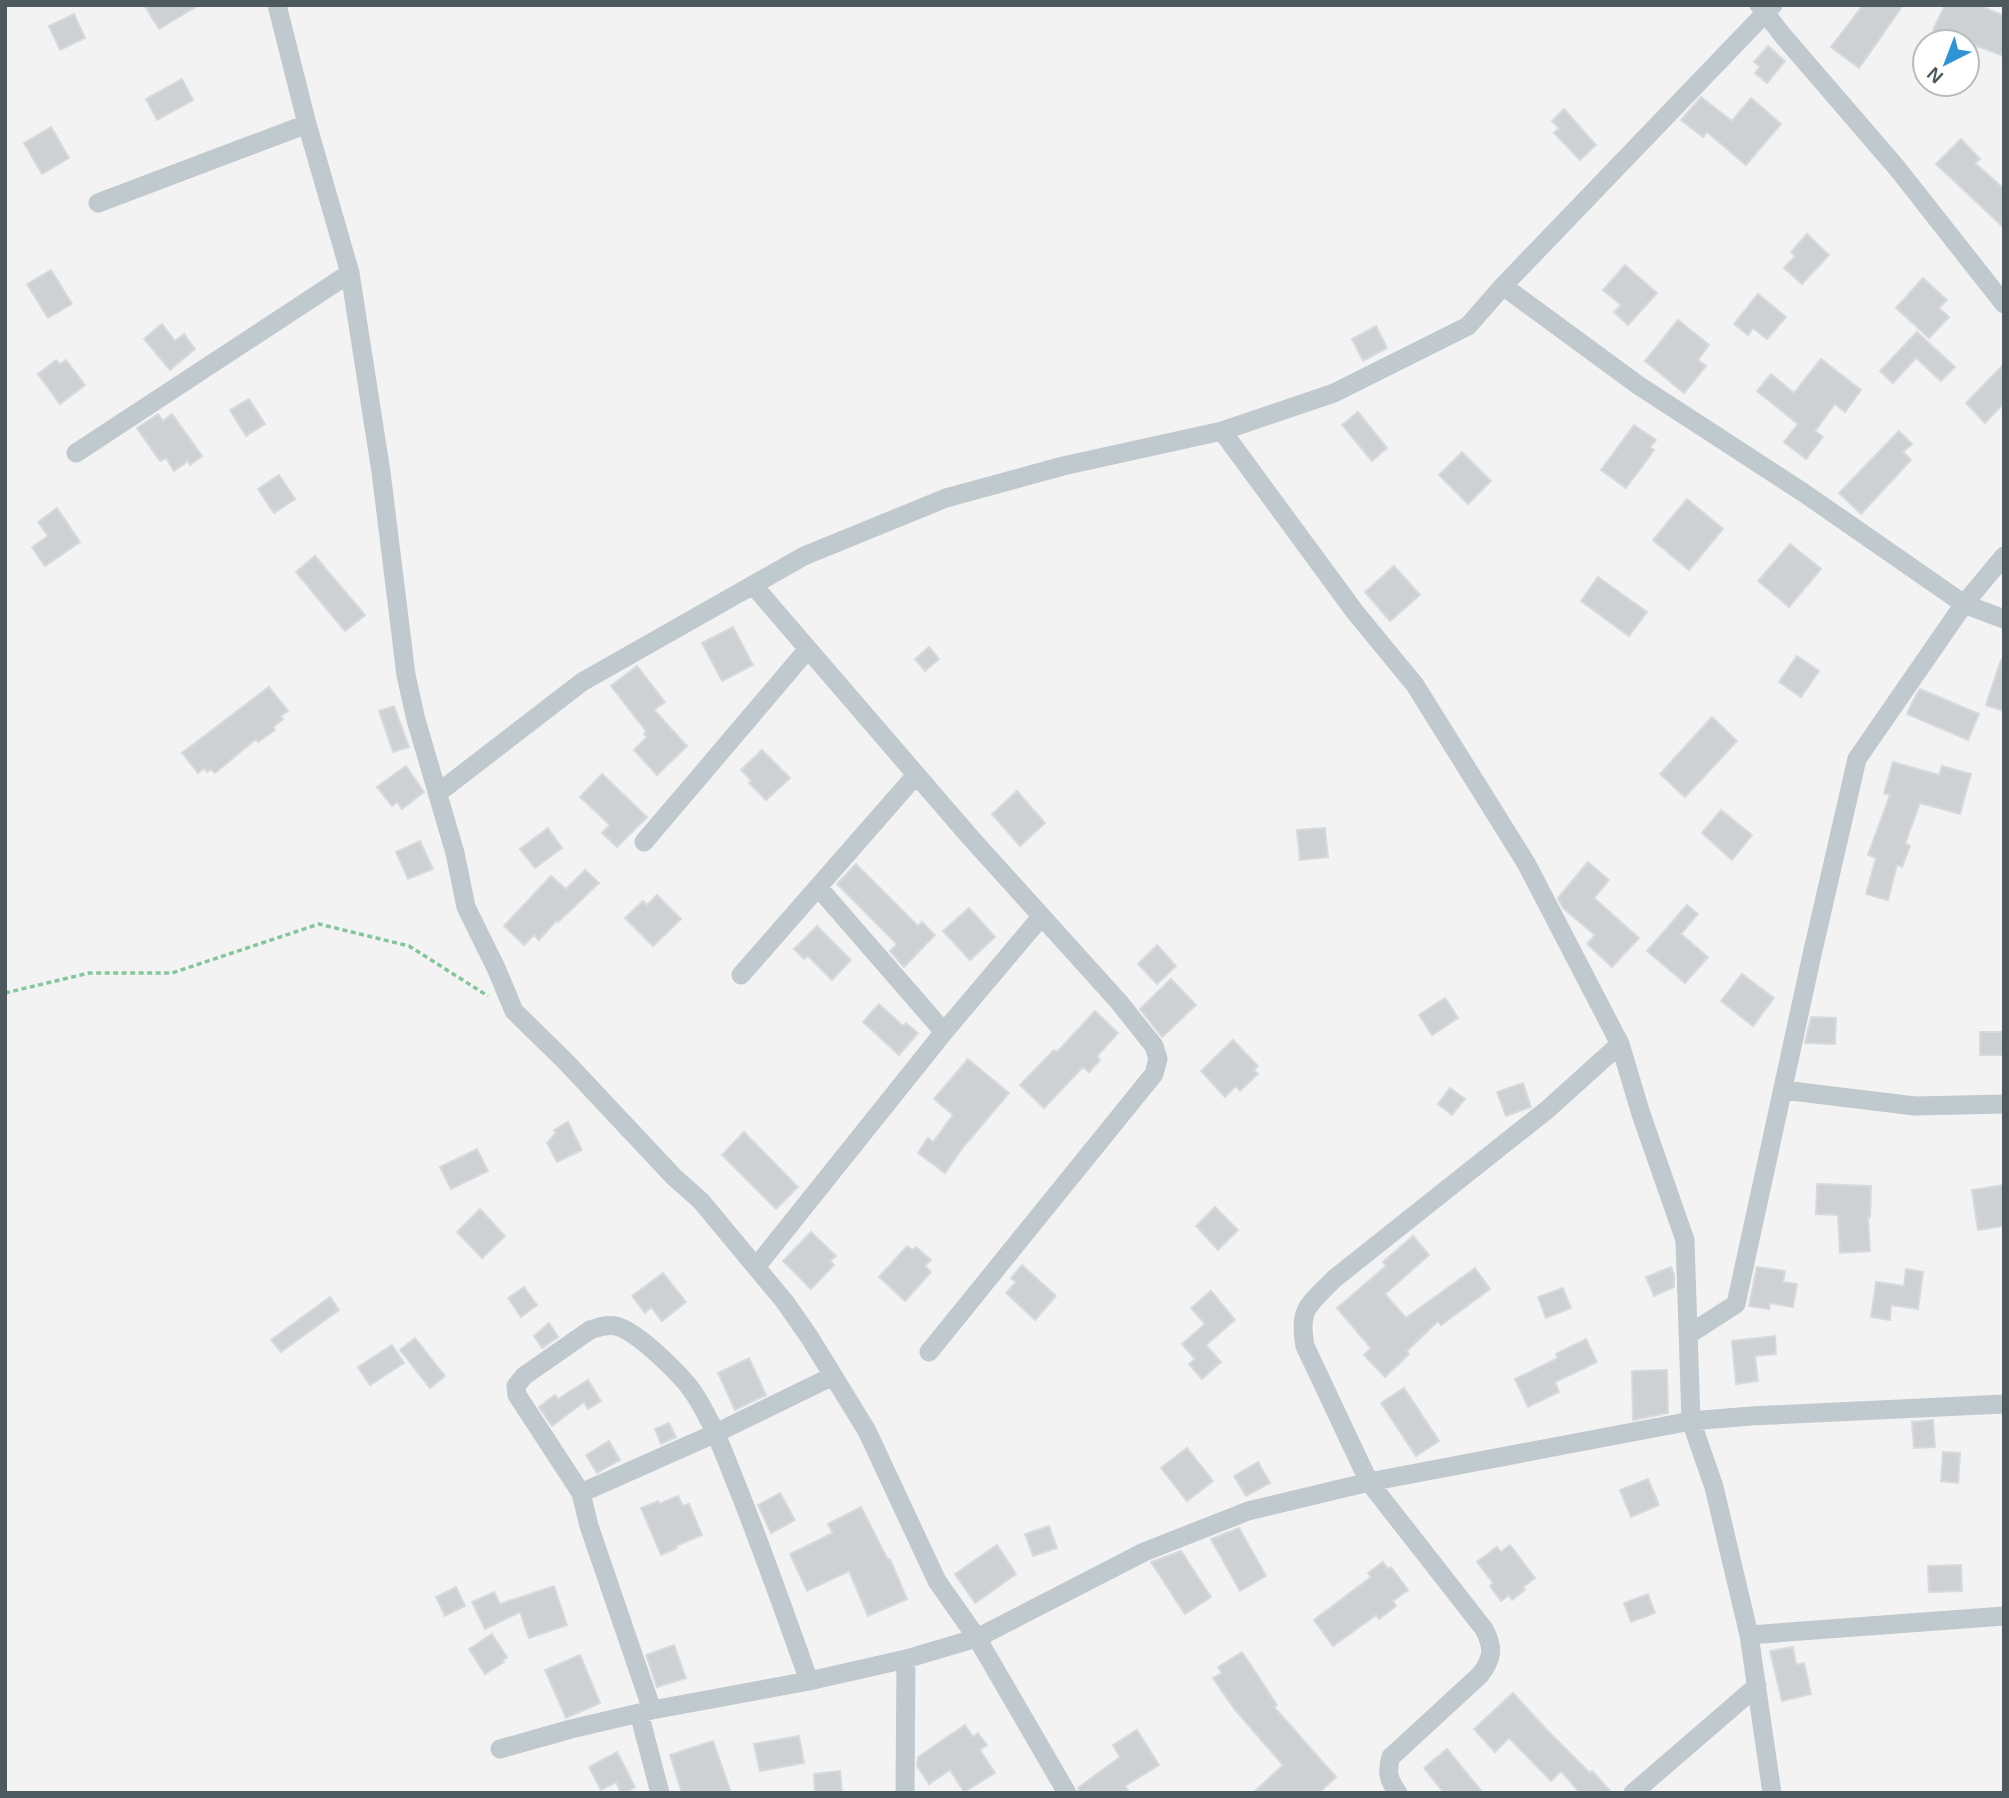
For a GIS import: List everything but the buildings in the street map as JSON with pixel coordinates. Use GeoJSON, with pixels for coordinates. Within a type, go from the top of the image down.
{"type":"FeatureCollection","features":[{"type":"Feature","properties":{"kind":"street"},"geometry":{"type":"LineString","coordinates":[[277,5],[307,124],[350,272],[381,472],[406,675],[416,720],[455,853],[466,907],[514,1011],[674,1177],[701,1201],[785,1302],[810,1338],[867,1431],[937,1581],[977,1638],[1067,1793]]}},
{"type":"Feature","properties":{"kind":"street"},"geometry":{"type":"LineString","coordinates":[[438,793],[582,682],[804,556],[946,498],[1063,466],[1222,431],[1334,393],[1468,326],[1767,8],[1784,37],[1897,168],[2004,304]]}},
{"type":"Feature","properties":{"kind":"street"},"geometry":{"type":"LineString","coordinates":[[98,203],[307,124]]}},
{"type":"Feature","properties":{"kind":"street"},"geometry":{"type":"LineString","coordinates":[[76,453],[350,272]]}},
{"type":"Feature","properties":{"kind":"street"},"geometry":{"type":"LineString","coordinates":[[1503,286],[1638,385],[1804,493],[1964,604],[2004,619]]}},
{"type":"Feature","properties":{"kind":"street"},"geometry":{"type":"LineString","coordinates":[[1222,431],[1355,612],[1415,685],[1526,863],[1620,1044],[1641,1114],[1685,1240],[1691,1421],[1714,1487],[1749,1635],[1772,1793]]}},
{"type":"Feature","properties":{"kind":"street"},"geometry":{"type":"LineString","coordinates":[[1688,1335],[1736,1304],[1857,759],[1964,604],[2004,556]]}},
{"type":"Feature","properties":{"kind":"street"},"geometry":{"type":"LineString","coordinates":[[753,585],[916,775],[1119,1002],[1154,1046],[1158,1059],[1154,1074],[929,1352]]}},
{"type":"Feature","properties":{"kind":"street"},"geometry":{"type":"LineString","coordinates":[[644,842],[808,649]]}},
{"type":"Feature","properties":{"kind":"street"},"geometry":{"type":"LineString","coordinates":[[741,975],[916,775]]}},
{"type":"Feature","properties":{"kind":"street"},"geometry":{"type":"LineString","coordinates":[[818,887],[944,1032]]}},
{"type":"Feature","properties":{"kind":"street"},"geometry":{"type":"LineString","coordinates":[[755,1268],[944,1032],[1041,917]]}},
{"type":"Feature","properties":{"kind":"street"},"geometry":{"type":"LineString","coordinates":[[1398,1793],[1389,1779],[1388,1766],[1391,1757],[1480,1675],[1490,1656],[1491,1643],[1484,1629],[1369,1482],[1305,1346],[1301,1326],[1303,1316],[1309,1305],[1334,1279],[1548,1109],[1620,1044]]}},
{"type":"Feature","properties":{"kind":"street"},"geometry":{"type":"LineString","coordinates":[[1783,1090],[1915,1106],[2004,1104]]}},
{"type":"Feature","properties":{"kind":"street"},"geometry":{"type":"LineString","coordinates":[[660,1793],[645,1712],[581,1493],[517,1395],[516,1386],[524,1376],[590,1330],[602,1325],[616,1326],[629,1332],[668,1362],[694,1393],[716,1433],[769,1566],[809,1681]]}},
{"type":"Feature","properties":{"kind":"street"},"geometry":{"type":"LineString","coordinates":[[581,1493],[716,1433],[833,1376]]}},
{"type":"Feature","properties":{"kind":"street"},"geometry":{"type":"LineString","coordinates":[[500,1749],[645,1712],[906,1660],[977,1638],[1144,1552],[1248,1511],[1369,1482],[1691,1421],[2004,1404]]}},
{"type":"Feature","properties":{"kind":"street"},"geometry":{"type":"LineString","coordinates":[[1749,1635],[2004,1616]]}},
{"type":"Feature","properties":{"kind":"street"},"geometry":{"type":"LineString","coordinates":[[905,1793],[906,1660]]}},
{"type":"Feature","properties":{"kind":"street"},"geometry":{"type":"LineString","coordinates":[[1633,1793],[1757,1686]]}},
{"type":"Feature","properties":{"kind":"path"},"geometry":{"type":"LineString","coordinates":[[5,993],[89,973],[172,973],[319,923],[410,946],[514,1011]]}}]}
